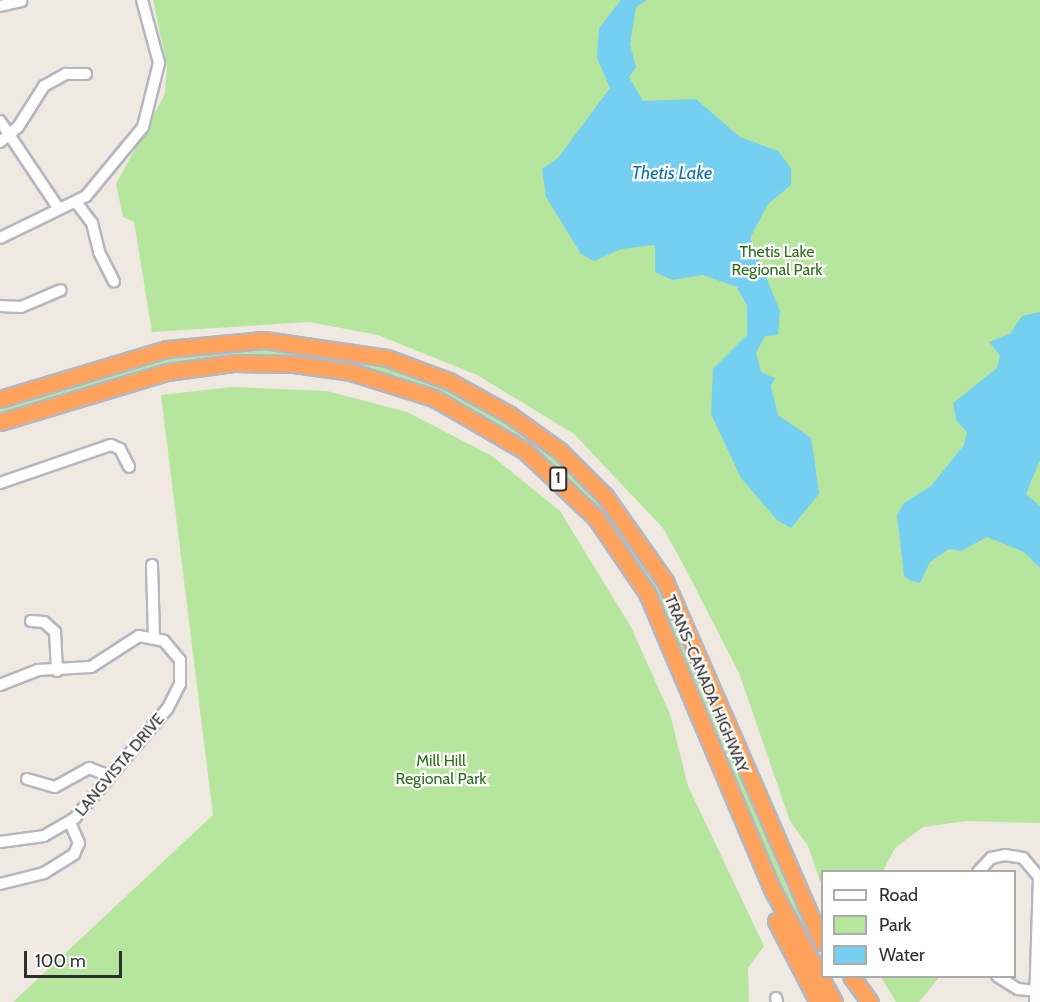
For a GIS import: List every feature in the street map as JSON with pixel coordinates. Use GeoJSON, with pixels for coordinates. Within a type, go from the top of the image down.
{"type":"FeatureCollection","features":[{"type":"Feature","properties":{"kind":"highway","name":"TRANS-CANADA HIGHWAY"},"geometry":{"type":"LineString","coordinates":[[0,399],[167,350],[264,340],[387,358],[449,381],[510,415],[605,496],[665,580],[812,924],[821,940]]}},
{"type":"Feature","properties":{"kind":"highway","name":"TRANS-CANADA HIGHWAY"},"geometry":{"type":"LineString","coordinates":[[0,422],[167,372],[266,363],[379,379],[475,419],[550,472],[617,546],[665,630],[791,929],[834,1002]]}},
{"type":"Feature","properties":{"kind":"highway"},"geometry":{"type":"LineString","coordinates":[[739,807],[777,923],[818,1002]]}},
{"type":"Feature","properties":{"kind":"highway"},"geometry":{"type":"LineString","coordinates":[[812,924],[821,937]]}},
{"type":"Feature","properties":{"kind":"highway"},"geometry":{"type":"LineString","coordinates":[[845,978],[862,1002]]}},
{"type":"Feature","properties":{"kind":"highway"},"geometry":{"type":"LineString","coordinates":[[852,978],[870,1002]]}},
{"type":"Feature","properties":{"kind":"street"},"geometry":{"type":"LineString","coordinates":[[0,238],[76,202],[107,176],[153,106],[159,63],[142,0]]}},
{"type":"Feature","properties":{"kind":"street"},"geometry":{"type":"LineString","coordinates":[[0,6],[21,1]]}},
{"type":"Feature","properties":{"kind":"street"},"geometry":{"type":"LineString","coordinates":[[0,142],[10,135],[44,86],[66,74],[86,74]]}},
{"type":"Feature","properties":{"kind":"street"},"geometry":{"type":"LineString","coordinates":[[0,121],[59,209]]}},
{"type":"Feature","properties":{"kind":"street"},"geometry":{"type":"LineString","coordinates":[[76,202],[92,223],[99,252],[114,281]]}},
{"type":"Feature","properties":{"kind":"street"},"geometry":{"type":"LineString","coordinates":[[0,306],[21,307],[61,290]]}},
{"type":"Feature","properties":{"kind":"street"},"geometry":{"type":"LineString","coordinates":[[0,483],[111,445],[120,449],[129,467]]}},
{"type":"Feature","properties":{"kind":"street"},"geometry":{"type":"LineString","coordinates":[[0,685],[31,671],[91,667],[133,638],[154,637],[152,565]]}},
{"type":"Feature","properties":{"kind":"street"},"geometry":{"type":"LineString","coordinates":[[31,621],[45,622],[55,632],[57,670]]}},
{"type":"Feature","properties":{"kind":"street","name":"LANGVISTA DRIVE"},"geometry":{"type":"LineString","coordinates":[[0,842],[44,836],[70,823],[107,775],[160,718],[180,684],[177,652],[154,637]]}},
{"type":"Feature","properties":{"kind":"street"},"geometry":{"type":"LineString","coordinates":[[27,779],[55,787],[89,768],[107,775]]}},
{"type":"Feature","properties":{"kind":"street"},"geometry":{"type":"LineString","coordinates":[[0,884],[44,873],[74,854],[78,843],[70,823]]}},
{"type":"Feature","properties":{"kind":"street"},"geometry":{"type":"LineString","coordinates":[[980,870],[991,858],[1005,855],[1023,858],[1039,877],[1035,997],[1000,978]]}},
{"type":"Feature","properties":{"kind":"green space","name":"Thetis Lake Regional Park"},"geometry":{"type":"Polygon","coordinates":[[[153,0],[1040,0],[1040,823],[966,821],[923,827],[895,848],[884,870],[821,870],[821,884],[808,846],[790,821],[739,673],[684,566],[663,528],[574,434],[477,375],[378,335],[309,322],[152,332],[134,222],[123,217],[116,184],[165,94],[167,67],[153,0]]]}},
{"type":"Feature","properties":{"kind":"green space"},"geometry":{"type":"Polygon","coordinates":[[[283,348],[377,364],[451,390],[537,442],[606,508],[676,618],[788,890],[821,955],[821,973],[778,889],[661,608],[581,494],[497,426],[462,406],[348,366],[140,373],[0,416],[0,406],[128,367],[199,352],[283,348]]]}},
{"type":"Feature","properties":{"kind":"green space","name":"Mill Hill Regional Park"},"geometry":{"type":"Polygon","coordinates":[[[232,387],[327,391],[407,412],[492,456],[560,511],[631,627],[670,714],[688,786],[764,946],[748,968],[749,1002],[13,1002],[213,815],[161,395],[232,387]]]}},
{"type":"Feature","properties":{"kind":"green space"},"geometry":{"type":"Polygon","coordinates":[[[882,978],[938,978],[919,1002],[896,1002],[882,978]]]}},
{"type":"Feature","properties":{"kind":"water","name":"Thetis Lake"},"geometry":{"type":"Polygon","coordinates":[[[621,0],[647,0],[636,7],[630,44],[636,67],[629,77],[643,101],[696,99],[740,137],[778,151],[791,168],[791,185],[768,204],[750,238],[780,311],[778,335],[765,336],[756,353],[761,372],[775,378],[771,386],[778,415],[811,438],[814,456],[819,494],[791,528],[777,520],[741,478],[711,414],[713,369],[747,335],[747,306],[737,287],[703,275],[672,280],[655,272],[655,245],[621,249],[594,261],[581,254],[546,197],[542,169],[558,158],[610,88],[597,58],[599,28],[621,0]]]}},
{"type":"Feature","properties":{"kind":"water"},"geometry":{"type":"Polygon","coordinates":[[[1040,312],[1040,460],[1026,494],[1040,506],[1040,568],[1024,552],[987,537],[961,551],[949,549],[930,562],[920,583],[911,581],[904,576],[897,515],[904,503],[931,486],[964,445],[967,432],[956,420],[953,403],[997,368],[1000,355],[989,342],[1010,334],[1022,316],[1040,312]]]}}]}
